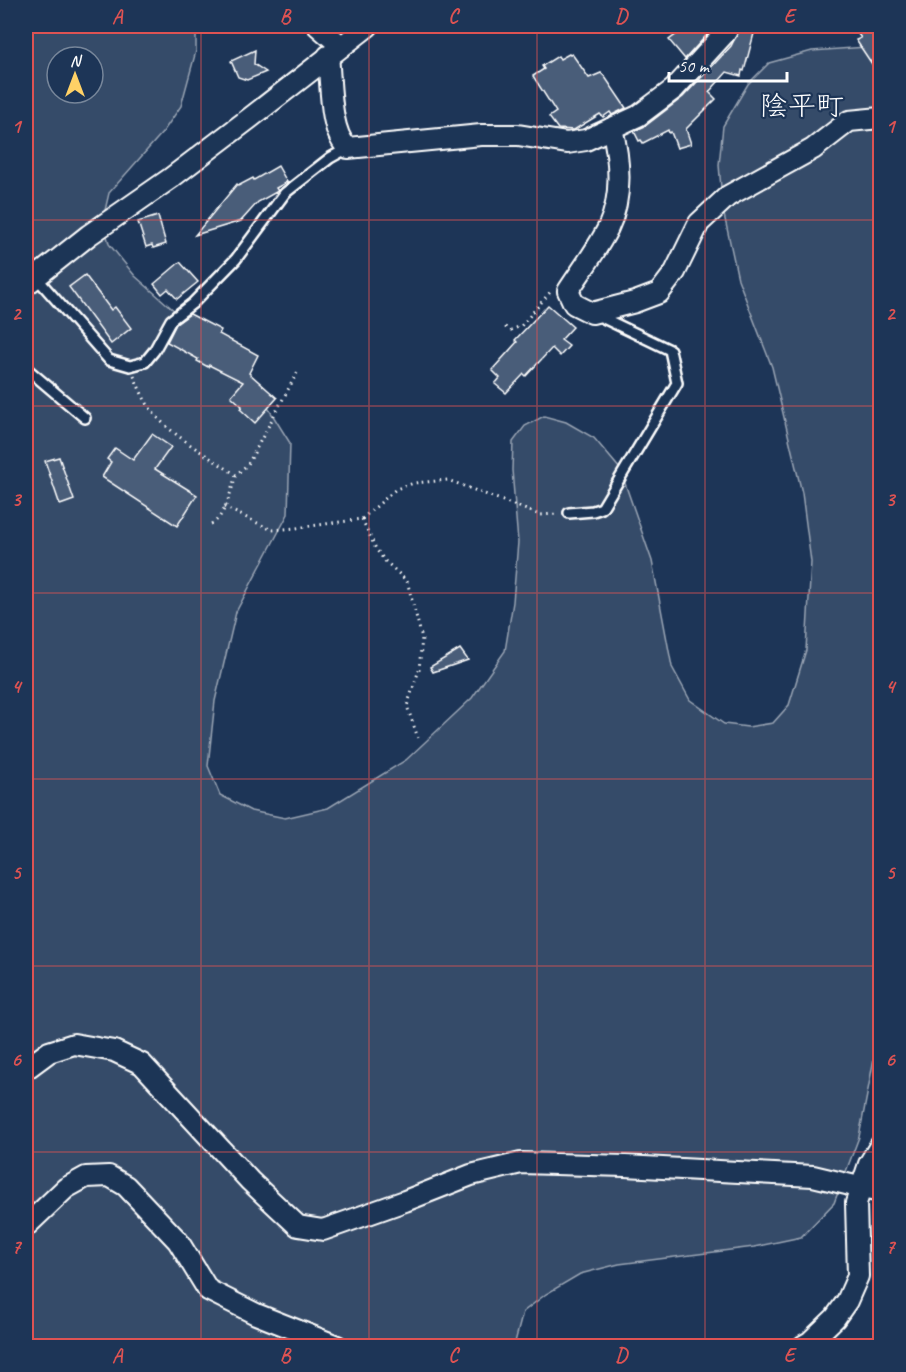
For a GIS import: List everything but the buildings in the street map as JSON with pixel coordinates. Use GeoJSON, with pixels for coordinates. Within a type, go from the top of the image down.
{"type":"FeatureCollection","features":[{"type":"Feature","properties":{"kind":"street"},"geometry":{"type":"LineString","coordinates":[[318,26],[335,51],[334,122],[343,145],[348,148],[481,135],[518,135],[567,143],[586,140],[638,116],[674,89],[729,26]]}},
{"type":"Feature","properties":{"kind":"street"},"geometry":{"type":"LineString","coordinates":[[31,281],[89,235],[206,151],[368,26]]}},
{"type":"Feature","properties":{"kind":"street"},"geometry":{"type":"LineString","coordinates":[[612,129],[618,155],[618,192],[608,227],[568,291],[574,304],[592,313],[635,302],[659,292],[675,272],[699,223],[728,196],[813,149],[849,121],[880,118]]}},
{"type":"Feature","properties":{"kind":"street"},"geometry":{"type":"LineString","coordinates":[[26,1069],[49,1052],[74,1044],[114,1051],[142,1064],[250,1181],[297,1226],[323,1230],[471,1175],[521,1163],[813,1176],[871,1189]]}},
{"type":"Feature","properties":{"kind":"street"},"geometry":{"type":"LineString","coordinates":[[871,1189],[869,1164],[880,1146]]}},
{"type":"Feature","properties":{"kind":"street"},"geometry":{"type":"LineString","coordinates":[[26,1226],[66,1188],[86,1178],[109,1176],[126,1186],[178,1241],[208,1290],[256,1314],[337,1347]]}},
{"type":"Feature","properties":{"kind":"street"},"geometry":{"type":"LineString","coordinates":[[803,1347],[835,1318],[847,1301],[858,1276],[856,1203],[871,1189]]}},
{"type":"Feature","properties":{"kind":"lane"},"geometry":{"type":"LineString","coordinates":[[31,281],[109,360],[130,366],[145,362],[154,351],[171,320],[193,303],[236,259],[285,193],[330,158],[348,148]]}},
{"type":"Feature","properties":{"kind":"lane"},"geometry":{"type":"LineString","coordinates":[[569,513],[602,508],[677,383],[670,350],[592,313]]}},
{"type":"Feature","properties":{"kind":"lane"},"geometry":{"type":"LineString","coordinates":[[26,368],[85,418]]}},
{"type":"Feature","properties":{"kind":"path"},"geometry":{"type":"LineString","coordinates":[[505,327],[511,330],[521,326],[553,290],[568,291]]}},
{"type":"Feature","properties":{"kind":"path"},"geometry":{"type":"LineString","coordinates":[[130,366],[144,398],[157,417],[236,475]]}},
{"type":"Feature","properties":{"kind":"path"},"geometry":{"type":"LineString","coordinates":[[211,524],[216,522],[236,475],[248,464],[297,373]]}},
{"type":"Feature","properties":{"kind":"path"},"geometry":{"type":"LineString","coordinates":[[224,507],[272,530],[362,519],[396,489],[414,483],[448,480],[540,515],[569,513]]}},
{"type":"Feature","properties":{"kind":"path"},"geometry":{"type":"LineString","coordinates":[[362,519],[376,549],[385,561],[407,581],[422,638],[419,670],[407,706],[418,738]]}},
{"type":"Feature","properties":{"kind":"shaded area"},"geometry":{"type":"Polygon","coordinates":[[[26,26],[196,26],[196,51],[181,106],[163,132],[109,193],[103,219],[109,244],[135,276],[210,342],[262,398],[290,443],[288,514],[236,612],[215,701],[208,766],[220,795],[251,811],[285,818],[328,808],[406,760],[472,698],[505,651],[513,602],[518,542],[512,470],[513,442],[525,426],[544,416],[566,422],[594,438],[620,469],[652,561],[672,667],[690,700],[724,724],[748,727],[773,723],[789,705],[806,650],[811,562],[802,493],[772,367],[738,279],[723,210],[719,165],[723,126],[748,84],[769,63],[812,51],[880,46],[880,1047],[875,1053],[859,1137],[834,1203],[801,1237],[754,1247],[619,1264],[580,1274],[546,1294],[523,1312],[514,1346],[26,1346],[26,26]]]}},
{"type":"Feature","properties":{"kind":"district","name":"陰平町"},"geometry":{"type":"Point","coordinates":[802,105]}}]}
